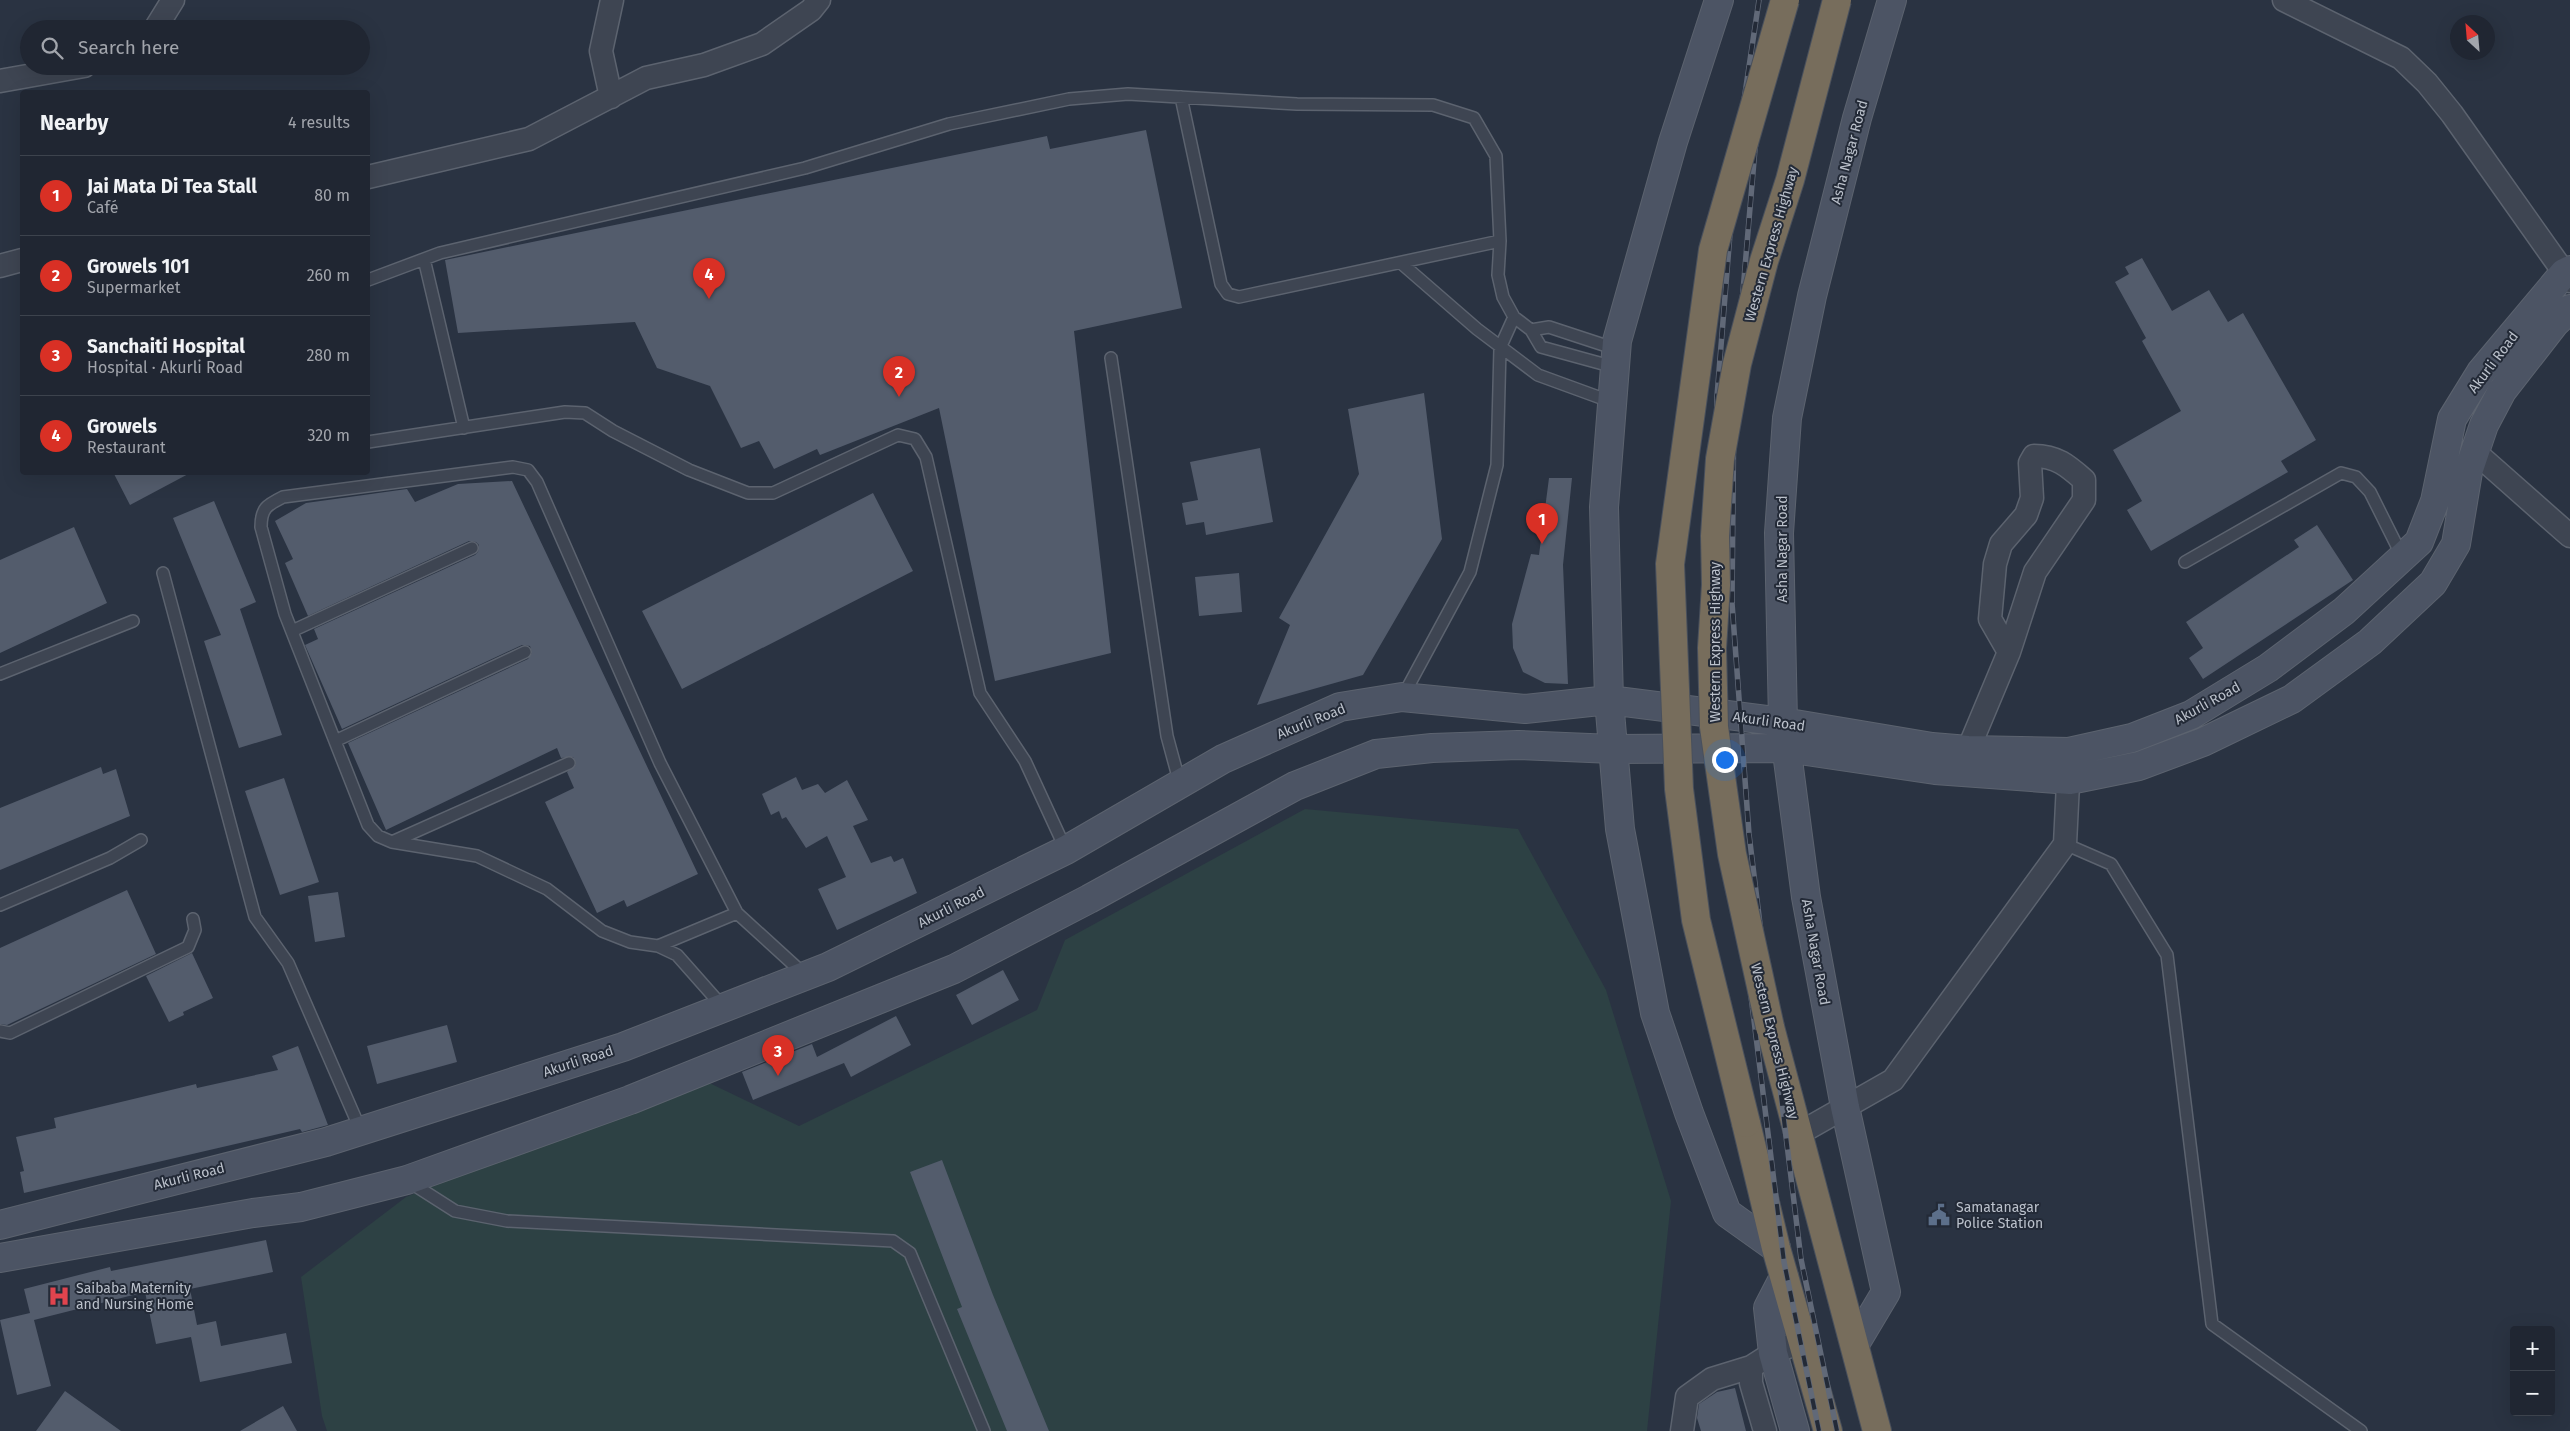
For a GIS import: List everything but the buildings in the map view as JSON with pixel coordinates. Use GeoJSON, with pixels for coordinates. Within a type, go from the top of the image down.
{"type":"FeatureCollection","features":[{"type":"Feature","properties":{"kind":"highway"},"geometry":{"type":"LineString","coordinates":[[1785,0],[1713,250],[1670,564],[1679,788],[1696,920],[1776,1248],[1828,1431]]}},
{"type":"Feature","properties":{"kind":"highway","name":"Western Express Highway"},"geometry":{"type":"LineString","coordinates":[[1837,0],[1790,180],[1764,261],[1737,364],[1720,459],[1715,536],[1716,585],[1712,648],[1714,727],[1732,854],[1770,1027],[1877,1431]]}},
{"type":"Feature","properties":{"kind":"street"},"geometry":{"type":"LineString","coordinates":[[161,20],[173,0]]}},
{"type":"Feature","properties":{"kind":"street"},"geometry":{"type":"LineString","coordinates":[[611,97],[601,50],[612,0]]}},
{"type":"Feature","properties":{"kind":"street"},"geometry":{"type":"LineString","coordinates":[[370,177],[529,139],[646,78],[704,66],[762,44],[811,10],[819,0]]}},
{"type":"Feature","properties":{"kind":"street"},"geometry":{"type":"LineString","coordinates":[[1719,0],[1673,142],[1615,358],[1604,507],[1609,700],[1620,829],[1655,1012],[1689,1113],[1727,1213],[1776,1248]]}},
{"type":"Feature","properties":{"kind":"street","name":"Asha Nagar Road"},"geometry":{"type":"LineString","coordinates":[[1855,1344],[1886,1292],[1845,1107],[1806,897],[1784,735],[1779,533],[1787,418],[1812,296],[1845,165],[1892,0]]}},
{"type":"Feature","properties":{"kind":"street"},"geometry":{"type":"LineString","coordinates":[[2284,0],[2401,58],[2427,82],[2568,275]]}},
{"type":"Feature","properties":{"kind":"street"},"geometry":{"type":"LineString","coordinates":[[0,81],[34,75]]}},
{"type":"Feature","properties":{"kind":"street"},"geometry":{"type":"LineString","coordinates":[[0,266],[20,261]]}},
{"type":"Feature","properties":{"kind":"street","name":"Akurli Road"},"geometry":{"type":"LineString","coordinates":[[0,1258],[253,1213],[301,1207],[407,1180],[630,1100],[954,969],[1089,899],[1295,786],[1376,754],[1432,748],[1518,745],[1613,750],[1784,735],[1968,750],[2069,752],[2132,738],[2191,715],[2268,668],[2344,611],[2419,542],[2435,501],[2452,419],[2481,372],[2568,275]]}},
{"type":"Feature","properties":{"kind":"street","name":"Akurli Road"},"geometry":{"type":"LineString","coordinates":[[0,1225],[326,1142],[622,1047],[723,1008],[806,975],[891,937],[1066,850],[1223,759],[1340,706],[1402,697],[1524,709],[1609,700],[1784,735],[1934,770],[2070,780],[2139,766],[2203,742],[2292,699],[2370,642],[2433,584],[2456,544],[2468,472],[2484,426],[2502,391],[2555,323],[2570,309]]}},
{"type":"Feature","properties":{"kind":"street"},"geometry":{"type":"LineString","coordinates":[[2475,452],[2570,536]]}},
{"type":"Feature","properties":{"kind":"street"},"geometry":{"type":"LineString","coordinates":[[1968,750],[2009,652],[2035,572],[2084,500],[2084,480],[2071,468],[2050,456],[2034,456],[2030,463],[2032,498],[2026,515],[2001,544],[1995,564],[1990,619],[2009,652]]}},
{"type":"Feature","properties":{"kind":"street"},"geometry":{"type":"LineString","coordinates":[[1798,1134],[1893,1080],[2065,844],[2070,780],[2069,752]]}},
{"type":"Feature","properties":{"kind":"street"},"geometry":{"type":"LineString","coordinates":[[1765,1431],[1751,1383],[1762,1360],[1768,1308],[1784,1277]]}},
{"type":"Feature","properties":{"kind":"street"},"geometry":{"type":"LineString","coordinates":[[1682,1431],[1687,1397],[1712,1379],[1762,1360],[1802,1341]]}},
{"type":"Feature","properties":{"kind":"street"},"geometry":{"type":"LineString","coordinates":[[1762,1360],[1795,1431]]}},
{"type":"Feature","properties":{"kind":"lane"},"geometry":{"type":"LineString","coordinates":[[370,279],[440,253],[805,168],[949,124],[1069,99],[1128,94],[1297,104],[1433,105],[1474,118],[1496,156],[1500,241],[1498,275],[1503,297],[1514,317],[1531,330],[1541,347],[1615,358]]}},
{"type":"Feature","properties":{"kind":"lane"},"geometry":{"type":"LineString","coordinates":[[1181,97],[1221,284],[1228,294],[1239,297],[1500,241]]}},
{"type":"Feature","properties":{"kind":"lane"},"geometry":{"type":"LineString","coordinates":[[424,259],[464,428]]}},
{"type":"Feature","properties":{"kind":"lane"},"geometry":{"type":"LineString","coordinates":[[1401,263],[1500,348],[1538,375],[1612,402]]}},
{"type":"Feature","properties":{"kind":"lane"},"geometry":{"type":"LineString","coordinates":[[1402,697],[1470,572],[1497,465],[1500,348],[1514,317]]}},
{"type":"Feature","properties":{"kind":"lane"},"geometry":{"type":"LineString","coordinates":[[1531,330],[1549,327],[1615,358]]}},
{"type":"Feature","properties":{"kind":"lane"},"geometry":{"type":"LineString","coordinates":[[1111,358],[1167,736],[1180,784]]}},
{"type":"Feature","properties":{"kind":"lane"},"geometry":{"type":"LineString","coordinates":[[370,442],[566,412],[585,413],[689,470],[748,493],[773,493],[898,435],[915,439],[926,457],[980,693],[1025,761],[1066,850]]}},
{"type":"Feature","properties":{"kind":"lane"},"geometry":{"type":"LineString","coordinates":[[723,1008],[677,955],[658,946],[630,942],[602,931],[547,889],[477,856],[392,842],[378,836],[368,825],[360,810],[292,631],[261,527],[261,514],[269,504],[283,497],[513,467],[528,470],[537,482],[660,763],[737,913],[806,975]]}},
{"type":"Feature","properties":{"kind":"lane"},"geometry":{"type":"LineString","coordinates":[[2185,562],[2341,473],[2356,477],[2370,492],[2402,556]]}},
{"type":"Feature","properties":{"kind":"lane"},"geometry":{"type":"LineString","coordinates":[[292,631],[472,548]]}},
{"type":"Feature","properties":{"kind":"lane"},"geometry":{"type":"LineString","coordinates":[[163,573],[255,917],[288,963],[361,1131]]}},
{"type":"Feature","properties":{"kind":"lane"},"geometry":{"type":"LineString","coordinates":[[0,674],[133,621]]}},
{"type":"Feature","properties":{"kind":"lane"},"geometry":{"type":"LineString","coordinates":[[335,741],[525,652]]}},
{"type":"Feature","properties":{"kind":"lane"},"geometry":{"type":"LineString","coordinates":[[392,842],[570,763]]}},
{"type":"Feature","properties":{"kind":"lane"},"geometry":{"type":"LineString","coordinates":[[0,905],[110,858],[141,840]]}},
{"type":"Feature","properties":{"kind":"lane"},"geometry":{"type":"LineString","coordinates":[[2065,844],[2112,864],[2167,955],[2212,1324],[2362,1431]]}},
{"type":"Feature","properties":{"kind":"lane"},"geometry":{"type":"LineString","coordinates":[[658,946],[737,913]]}},
{"type":"Feature","properties":{"kind":"lane"},"geometry":{"type":"LineString","coordinates":[[0,1030],[10,1033],[188,947],[195,930],[193,919]]}},
{"type":"Feature","properties":{"kind":"lane"},"geometry":{"type":"LineString","coordinates":[[407,1180],[455,1211],[507,1221],[893,1240],[910,1253],[984,1431]]}},
{"type":"Feature","properties":{"kind":"green space"},"geometry":{"type":"Polygon","coordinates":[[[1305,809],[1518,829],[1606,990],[1671,1201],[1647,1431],[327,1431],[322,1416],[301,1277],[406,1197],[701,1079],[799,1126],[1037,1010],[1065,940],[1305,809]]]}},
{"type":"Feature","properties":{"kind":"railway"},"geometry":{"type":"LineString","coordinates":[[1759,0],[1737,147],[1717,396],[1714,604],[1731,835],[1784,1262],[1819,1431]]}},
{"type":"Feature","properties":{"kind":"railway"},"geometry":{"type":"LineString","coordinates":[[1777,0],[1755,149],[1734,397],[1732,603],[1749,834],[1801,1259],[1837,1431]]}},
{"type":"Feature","properties":{"kind":"place","name":"Growels"},"geometry":{"type":"Point","coordinates":[709,299]}},
{"type":"Feature","properties":{"kind":"place","name":"Growels 101"},"geometry":{"type":"Point","coordinates":[899,397]}},
{"type":"Feature","properties":{"kind":"place","name":"Jai Mata Di Tea Stall"},"geometry":{"type":"Point","coordinates":[1542,544]}},
{"type":"Feature","properties":{"kind":"place","name":"Sanchaiti Hospital"},"geometry":{"type":"Point","coordinates":[778,1076]}},
{"type":"Feature","properties":{"kind":"place","name":"Samatanagar Police Station"},"geometry":{"type":"Point","coordinates":[1939,1215]}},
{"type":"Feature","properties":{"kind":"place","name":"Saibaba Maternity and Nursing Home"},"geometry":{"type":"Point","coordinates":[59,1296]}}]}
